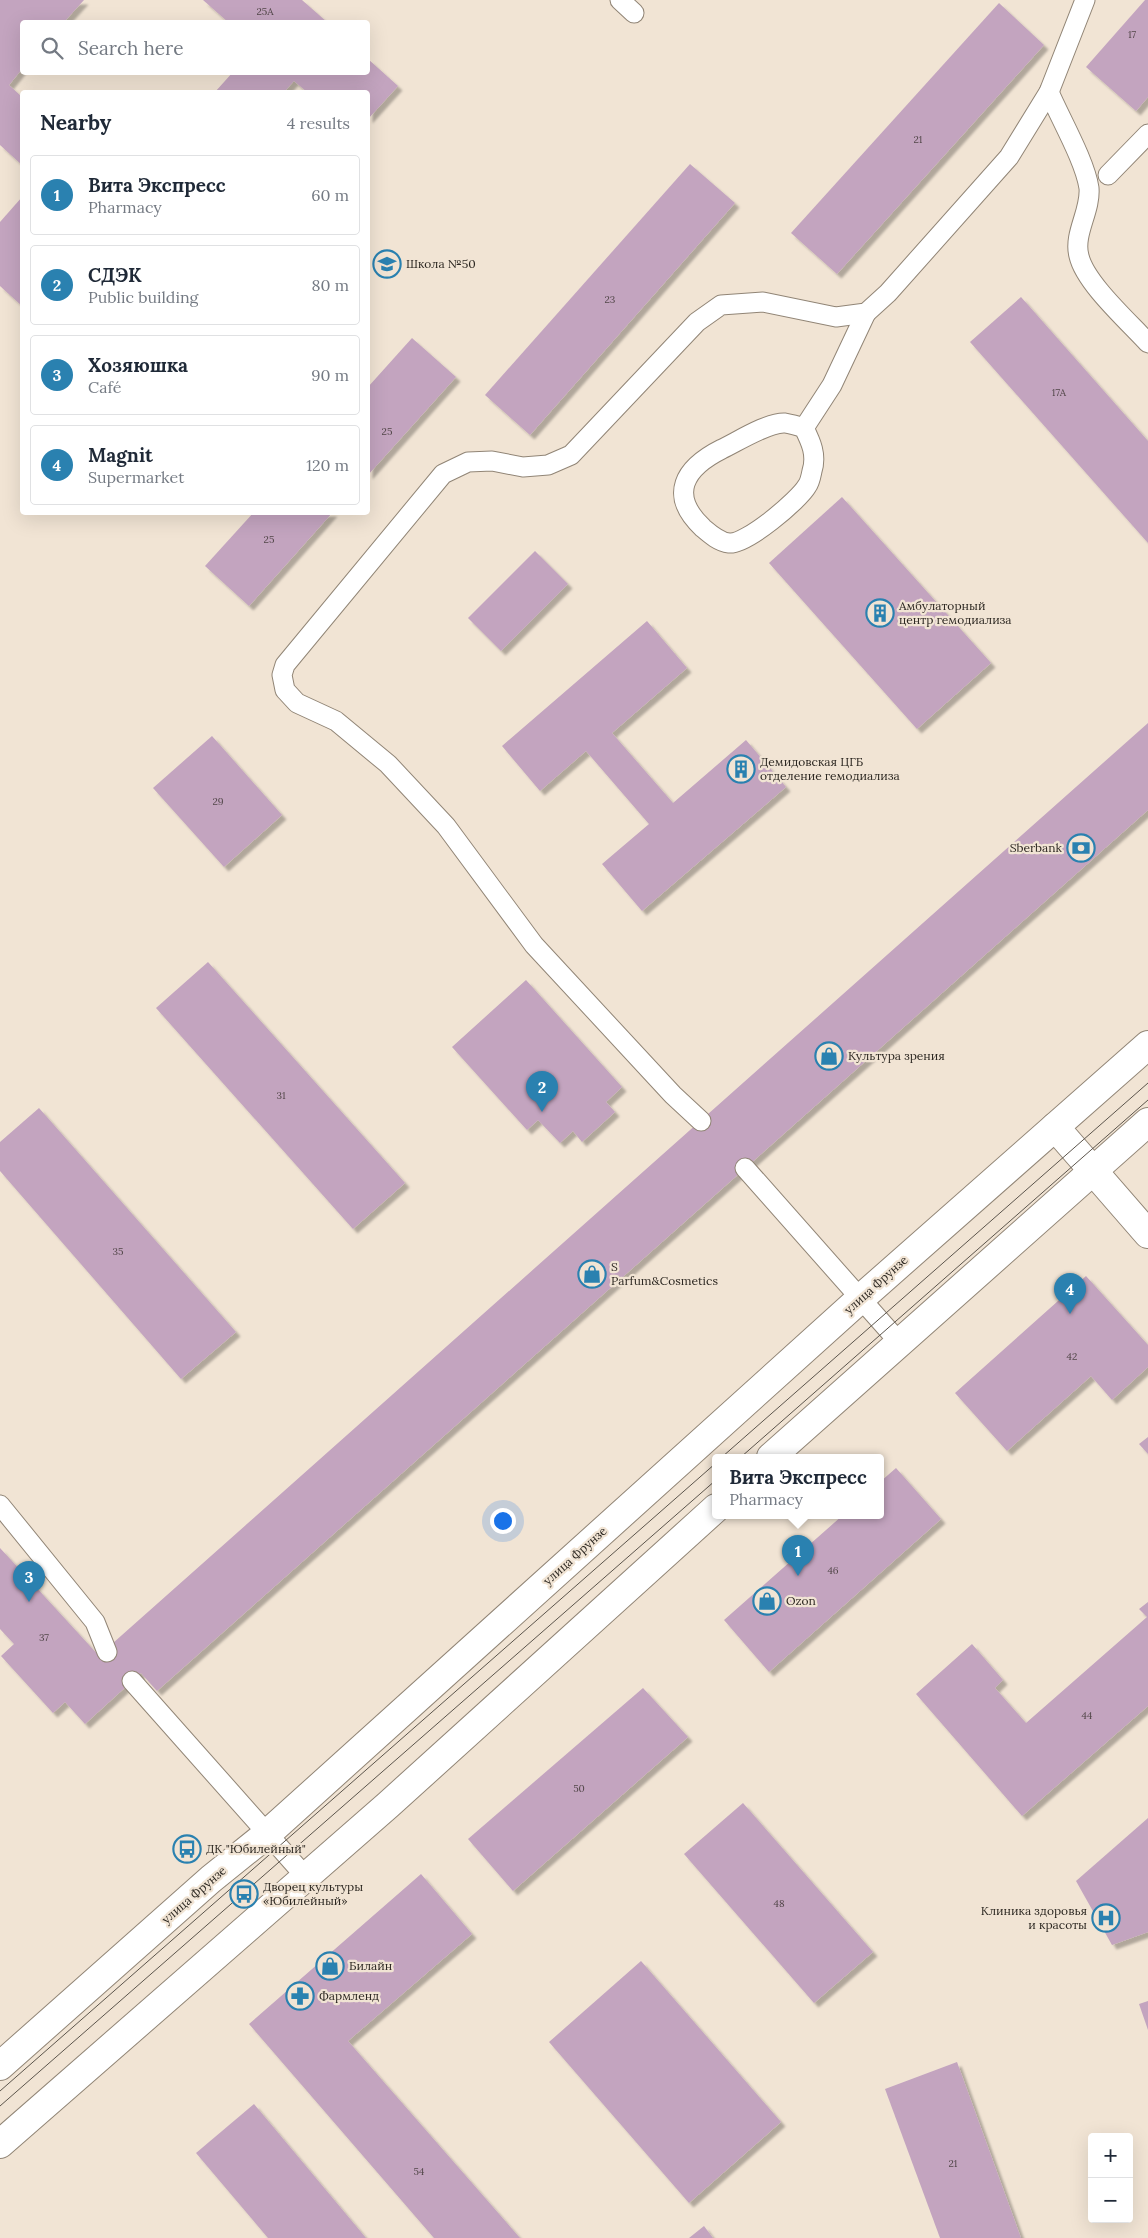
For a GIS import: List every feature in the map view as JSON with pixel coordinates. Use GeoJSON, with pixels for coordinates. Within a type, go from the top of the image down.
{"type":"FeatureCollection","features":[{"type":"Feature","properties":{"kind":"main road","name":"улица Фрунзе"},"geometry":{"type":"LineString","coordinates":[[0,2066],[211,1879],[267,1834],[860,1299],[1148,1045]]}},
{"type":"Feature","properties":{"kind":"main road"},"geometry":{"type":"LineString","coordinates":[[774,1454],[898,1342],[1148,1122]]}},
{"type":"Feature","properties":{"kind":"main road"},"geometry":{"type":"LineString","coordinates":[[1055,1127],[1148,1234]]}},
{"type":"Feature","properties":{"kind":"main road"},"geometry":{"type":"LineString","coordinates":[[0,2144],[395,1799],[712,1512]]}},
{"type":"Feature","properties":{"kind":"lane"},"geometry":{"type":"LineString","coordinates":[[620,0],[634,13]]}},
{"type":"Feature","properties":{"kind":"lane"},"geometry":{"type":"LineString","coordinates":[[804,428],[832,386],[866,313],[888,293],[1009,157],[1049,92],[1085,0]]}},
{"type":"Feature","properties":{"kind":"lane"},"geometry":{"type":"LineString","coordinates":[[1049,92],[1080,163],[1088,188],[1087,206],[1080,232],[1078,256],[1093,283],[1148,343]]}},
{"type":"Feature","properties":{"kind":"lane"},"geometry":{"type":"LineString","coordinates":[[1108,175],[1148,134]]}},
{"type":"Feature","properties":{"kind":"lane"},"geometry":{"type":"LineString","coordinates":[[701,1121],[673,1095],[534,945],[446,826],[388,764],[336,721],[297,703],[286,690],[282,675],[285,665],[443,474],[468,462],[492,461],[523,467],[548,465],[571,455],[697,322],[721,305],[763,302],[836,317],[866,313]]}},
{"type":"Feature","properties":{"kind":"lane"},"geometry":{"type":"LineString","coordinates":[[783,423],[804,428],[814,448],[813,469],[807,486],[761,529],[749,538],[728,544],[712,536],[693,518],[683,500],[684,485],[692,470],[713,454],[767,427],[783,423]]}},
{"type":"Feature","properties":{"kind":"lane"},"geometry":{"type":"LineString","coordinates":[[745,1168],[898,1342]]}},
{"type":"Feature","properties":{"kind":"lane"},"geometry":{"type":"LineString","coordinates":[[0,1506],[95,1622],[107,1652]]}},
{"type":"Feature","properties":{"kind":"lane"},"geometry":{"type":"LineString","coordinates":[[132,1682],[305,1876]]}},
{"type":"Feature","properties":{"kind":"building"},"geometry":{"type":"Polygon","coordinates":[[[0,0],[84,0],[66,20],[20,20],[20,71],[9,85],[20,95],[20,163],[0,145],[0,0]]]}},
{"type":"Feature","properties":{"kind":"building"},"geometry":{"type":"Polygon","coordinates":[[[203,0],[302,0],[325,20],[226,20],[203,0]]]}},
{"type":"Feature","properties":{"kind":"building"},"geometry":{"type":"Polygon","coordinates":[[[1145,0],[1148,0],[1148,97],[1136,111],[1086,67],[1145,0]]]}},
{"type":"Feature","properties":{"kind":"building"},"geometry":{"type":"Polygon","coordinates":[[[999,3],[1044,45],[837,274],[791,233],[999,3]]]}},
{"type":"Feature","properties":{"kind":"building"},"geometry":{"type":"Polygon","coordinates":[[[370,61],[398,86],[370,117],[370,90],[305,90],[294,81],[286,90],[217,90],[230,75],[370,75],[370,61]]]}},
{"type":"Feature","properties":{"kind":"building"},"geometry":{"type":"Polygon","coordinates":[[[690,164],[735,203],[530,435],[485,395],[690,164]]]}},
{"type":"Feature","properties":{"kind":"building"},"geometry":{"type":"Polygon","coordinates":[[[20,199],[20,304],[0,286],[0,222],[20,199]]]}},
{"type":"Feature","properties":{"kind":"building"},"geometry":{"type":"Polygon","coordinates":[[[1021,297],[1148,441],[1148,543],[970,342],[1021,297]]]}},
{"type":"Feature","properties":{"kind":"building"},"geometry":{"type":"Polygon","coordinates":[[[412,338],[456,377],[370,473],[370,385],[412,338]]]}},
{"type":"Feature","properties":{"kind":"building","name":"Амбулаторный центр гемодиализа"},"geometry":{"type":"Polygon","coordinates":[[[842,497],[991,663],[917,729],[769,563],[842,497]]]}},
{"type":"Feature","properties":{"kind":"building"},"geometry":{"type":"Polygon","coordinates":[[[251,515],[330,515],[249,606],[205,566],[251,515]]]}},
{"type":"Feature","properties":{"kind":"building"},"geometry":{"type":"Polygon","coordinates":[[[535,551],[568,584],[501,651],[468,618],[535,551]]]}},
{"type":"Feature","properties":{"kind":"building","name":"Демидовская ЦГБ отделение гемодиализа"},"geometry":{"type":"Polygon","coordinates":[[[647,621],[687,668],[612,733],[673,803],[746,740],[786,787],[642,911],[602,864],[649,824],[586,751],[540,791],[502,746],[647,621]]]}},
{"type":"Feature","properties":{"kind":"building"},"geometry":{"type":"Polygon","coordinates":[[[1148,723],[1148,810],[157,1691],[141,1673],[85,1724],[65,1702],[53,1713],[1,1656],[14,1644],[0,1629],[0,1548],[101,1658],[113,1643],[1148,723]]]}},
{"type":"Feature","properties":{"kind":"building"},"geometry":{"type":"Polygon","coordinates":[[[212,736],[282,815],[224,867],[153,788],[212,736]]]}},
{"type":"Feature","properties":{"kind":"building"},"geometry":{"type":"Polygon","coordinates":[[[208,962],[405,1183],[353,1229],[156,1008],[208,962]]]}},
{"type":"Feature","properties":{"kind":"building"},"geometry":{"type":"Polygon","coordinates":[[[526,980],[622,1087],[606,1102],[615,1112],[582,1142],[573,1131],[560,1143],[538,1120],[527,1130],[452,1047],[526,980]]]}},
{"type":"Feature","properties":{"kind":"building"},"geometry":{"type":"Polygon","coordinates":[[[39,1108],[236,1332],[181,1379],[0,1171],[0,1142],[39,1108]]]}},
{"type":"Feature","properties":{"kind":"building"},"geometry":{"type":"Polygon","coordinates":[[[1086,1276],[1148,1345],[1148,1367],[1112,1400],[1091,1376],[1007,1451],[955,1393],[1086,1276]]]}},
{"type":"Feature","properties":{"kind":"building"},"geometry":{"type":"Polygon","coordinates":[[[1148,1437],[1148,1454],[1139,1444],[1148,1437]]]}},
{"type":"Feature","properties":{"kind":"building"},"geometry":{"type":"Polygon","coordinates":[[[896,1468],[941,1519],[769,1672],[724,1620],[838,1519],[884,1519],[884,1478],[896,1468]]]}},
{"type":"Feature","properties":{"kind":"building"},"geometry":{"type":"Polygon","coordinates":[[[1148,1602],[1148,1706],[1022,1816],[916,1694],[972,1644],[1003,1680],[995,1688],[1026,1723],[1147,1617],[1139,1609],[1148,1602]]]}},
{"type":"Feature","properties":{"kind":"building"},"geometry":{"type":"Polygon","coordinates":[[[643,1688],[688,1737],[513,1891],[468,1839],[643,1688]]]}},
{"type":"Feature","properties":{"kind":"building"},"geometry":{"type":"Polygon","coordinates":[[[743,1803],[873,1952],[814,2003],[684,1854],[743,1803]]]}},
{"type":"Feature","properties":{"kind":"building"},"geometry":{"type":"Polygon","coordinates":[[[1148,1818],[1148,1932],[1112,1945],[1076,1881],[1148,1818]]]}},
{"type":"Feature","properties":{"kind":"building"},"geometry":{"type":"Polygon","coordinates":[[[421,1874],[472,1934],[348,2041],[520,2238],[434,2238],[249,2024],[421,1874]]]}},
{"type":"Feature","properties":{"kind":"building"},"geometry":{"type":"Polygon","coordinates":[[[641,1961],[781,2122],[689,2203],[549,2042],[641,1961]]]}},
{"type":"Feature","properties":{"kind":"building"},"geometry":{"type":"Polygon","coordinates":[[[1148,2001],[1148,2030],[1139,2004],[1148,2001]]]}},
{"type":"Feature","properties":{"kind":"building"},"geometry":{"type":"Polygon","coordinates":[[[957,2062],[1021,2238],[940,2238],[885,2089],[957,2062]]]}},
{"type":"Feature","properties":{"kind":"building"},"geometry":{"type":"Polygon","coordinates":[[[254,2104],[366,2238],[268,2238],[196,2153],[254,2104]]]}},
{"type":"Feature","properties":{"kind":"building"},"geometry":{"type":"Polygon","coordinates":[[[704,2226],[713,2238],[689,2238],[704,2226]]]}},
{"type":"Feature","properties":{"kind":"tram line"},"geometry":{"type":"LineString","coordinates":[[725,1454],[1148,1083]]}},
{"type":"Feature","properties":{"kind":"tram line"},"geometry":{"type":"LineString","coordinates":[[744,1454],[1148,1100]]}},
{"type":"Feature","properties":{"kind":"tram line"},"geometry":{"type":"LineString","coordinates":[[0,2091],[712,1467]]}},
{"type":"Feature","properties":{"kind":"tram line"},"geometry":{"type":"LineString","coordinates":[[0,2106],[712,1483]]}},
{"type":"Feature","properties":{"kind":"place","name":"Школа №50"},"geometry":{"type":"Point","coordinates":[387,264]}},
{"type":"Feature","properties":{"kind":"place","name":"Амбулаторный центр гемодиализа"},"geometry":{"type":"Point","coordinates":[880,613]}},
{"type":"Feature","properties":{"kind":"place","name":"Демидовская ЦГБ отделение гемодиализа"},"geometry":{"type":"Point","coordinates":[741,769]}},
{"type":"Feature","properties":{"kind":"place","name":"Sberbank"},"geometry":{"type":"Point","coordinates":[1081,848]}},
{"type":"Feature","properties":{"kind":"place","name":"Культура зрения"},"geometry":{"type":"Point","coordinates":[829,1056]}},
{"type":"Feature","properties":{"kind":"place","name":"СДЭК"},"geometry":{"type":"Point","coordinates":[542,1112]}},
{"type":"Feature","properties":{"kind":"place","name":"S Parfum&Cosmetics"},"geometry":{"type":"Point","coordinates":[592,1274]}},
{"type":"Feature","properties":{"kind":"place","name":"Magnit"},"geometry":{"type":"Point","coordinates":[1070,1314]}},
{"type":"Feature","properties":{"kind":"place","name":"Вита Экспресс"},"geometry":{"type":"Point","coordinates":[798,1576]}},
{"type":"Feature","properties":{"kind":"place","name":"Ozon"},"geometry":{"type":"Point","coordinates":[767,1601]}},
{"type":"Feature","properties":{"kind":"place","name":"Хозяюшка"},"geometry":{"type":"Point","coordinates":[29,1602]}},
{"type":"Feature","properties":{"kind":"place","name":"ДК \"Юбилейный\""},"geometry":{"type":"Point","coordinates":[187,1849]}},
{"type":"Feature","properties":{"kind":"place","name":"Дворец культуры «Юбилейный»"},"geometry":{"type":"Point","coordinates":[244,1894]}},
{"type":"Feature","properties":{"kind":"place","name":"Клиника здоровья и красоты"},"geometry":{"type":"Point","coordinates":[1106,1918]}},
{"type":"Feature","properties":{"kind":"place","name":"Билайн"},"geometry":{"type":"Point","coordinates":[330,1966]}},
{"type":"Feature","properties":{"kind":"place","name":"Фармленд"},"geometry":{"type":"Point","coordinates":[300,1996]}}]}
